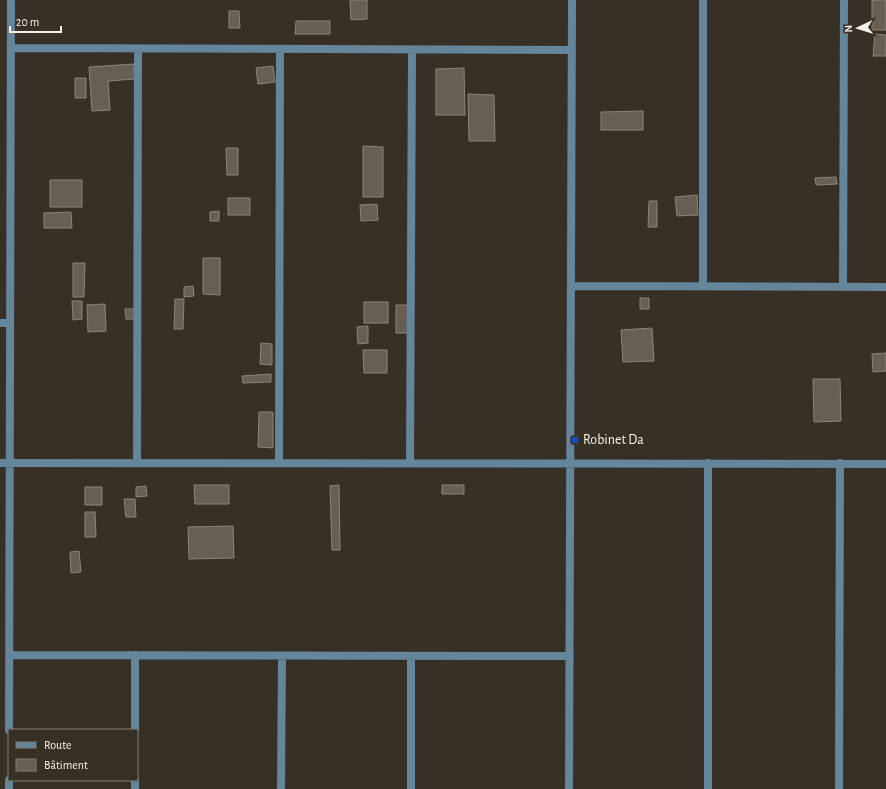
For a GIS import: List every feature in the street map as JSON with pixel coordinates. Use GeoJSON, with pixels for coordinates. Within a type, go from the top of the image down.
{"type":"FeatureCollection","features":[{"type":"Feature","properties":{"kind":"street"},"geometry":{"type":"LineString","coordinates":[[9,729],[11,0]]}},
{"type":"Feature","properties":{"kind":"street"},"geometry":{"type":"LineString","coordinates":[[570,789],[572,0]]}},
{"type":"Feature","properties":{"kind":"street"},"geometry":{"type":"LineString","coordinates":[[703,286],[704,0]]}},
{"type":"Feature","properties":{"kind":"street"},"geometry":{"type":"LineString","coordinates":[[843,287],[844,0]]}},
{"type":"Feature","properties":{"kind":"street"},"geometry":{"type":"LineString","coordinates":[[11,48],[572,50]]}},
{"type":"Feature","properties":{"kind":"street"},"geometry":{"type":"LineString","coordinates":[[137,463],[138,49]]}},
{"type":"Feature","properties":{"kind":"street"},"geometry":{"type":"LineString","coordinates":[[279,463],[280,49]]}},
{"type":"Feature","properties":{"kind":"street"},"geometry":{"type":"LineString","coordinates":[[410,463],[412,50]]}},
{"type":"Feature","properties":{"kind":"street"},"geometry":{"type":"LineString","coordinates":[[571,286],[886,287]]}},
{"type":"Feature","properties":{"kind":"street"},"geometry":{"type":"LineString","coordinates":[[0,323],[10,323]]}},
{"type":"Feature","properties":{"kind":"street"},"geometry":{"type":"LineString","coordinates":[[0,463],[886,464]]}},
{"type":"Feature","properties":{"kind":"street"},"geometry":{"type":"LineString","coordinates":[[708,463],[708,789]]}},
{"type":"Feature","properties":{"kind":"street"},"geometry":{"type":"LineString","coordinates":[[839,789],[840,463]]}},
{"type":"Feature","properties":{"kind":"street"},"geometry":{"type":"LineString","coordinates":[[10,655],[570,656]]}},
{"type":"Feature","properties":{"kind":"street"},"geometry":{"type":"LineString","coordinates":[[135,729],[136,655]]}},
{"type":"Feature","properties":{"kind":"street"},"geometry":{"type":"LineString","coordinates":[[281,789],[282,656]]}},
{"type":"Feature","properties":{"kind":"street"},"geometry":{"type":"LineString","coordinates":[[411,656],[411,789]]}},
{"type":"Feature","properties":{"kind":"street"},"geometry":{"type":"LineString","coordinates":[[0,697],[9,697]]}},
{"type":"Feature","properties":{"kind":"building"},"geometry":{"type":"Polygon","coordinates":[[[350,0],[367,0],[367,19],[351,20],[350,0]]]}},
{"type":"Feature","properties":{"kind":"building"},"geometry":{"type":"Polygon","coordinates":[[[872,0],[886,0],[886,30],[872,30],[872,0]]]}},
{"type":"Feature","properties":{"kind":"building"},"geometry":{"type":"Polygon","coordinates":[[[229,11],[239,11],[240,28],[229,28],[229,11]]]}},
{"type":"Feature","properties":{"kind":"building"},"geometry":{"type":"Polygon","coordinates":[[[296,21],[330,21],[330,34],[295,34],[296,21]]]}},
{"type":"Feature","properties":{"kind":"building"},"geometry":{"type":"Polygon","coordinates":[[[875,34],[886,35],[886,56],[873,56],[875,34]]]}},
{"type":"Feature","properties":{"kind":"building"},"geometry":{"type":"Polygon","coordinates":[[[134,64],[135,79],[108,81],[110,110],[92,111],[89,67],[134,64]]]}},
{"type":"Feature","properties":{"kind":"building"},"geometry":{"type":"Polygon","coordinates":[[[273,66],[275,82],[258,84],[256,68],[273,66]]]}},
{"type":"Feature","properties":{"kind":"building"},"geometry":{"type":"Polygon","coordinates":[[[464,68],[465,115],[436,115],[436,69],[464,68]]]}},
{"type":"Feature","properties":{"kind":"building"},"geometry":{"type":"Polygon","coordinates":[[[75,78],[86,78],[86,98],[75,98],[75,78]]]}},
{"type":"Feature","properties":{"kind":"building"},"geometry":{"type":"Polygon","coordinates":[[[468,94],[494,95],[495,141],[469,141],[468,94]]]}},
{"type":"Feature","properties":{"kind":"building"},"geometry":{"type":"Polygon","coordinates":[[[643,111],[643,130],[601,130],[601,112],[643,111]]]}},
{"type":"Feature","properties":{"kind":"building"},"geometry":{"type":"Polygon","coordinates":[[[363,146],[383,147],[383,197],[363,197],[363,146]]]}},
{"type":"Feature","properties":{"kind":"building"},"geometry":{"type":"Polygon","coordinates":[[[226,148],[238,148],[238,175],[227,175],[226,148]]]}},
{"type":"Feature","properties":{"kind":"building"},"geometry":{"type":"Polygon","coordinates":[[[836,177],[837,184],[816,185],[815,178],[836,177]]]}},
{"type":"Feature","properties":{"kind":"building"},"geometry":{"type":"Polygon","coordinates":[[[50,180],[82,180],[82,207],[50,207],[50,180]]]}},
{"type":"Feature","properties":{"kind":"building"},"geometry":{"type":"Polygon","coordinates":[[[697,195],[698,215],[677,216],[675,197],[697,195]]]}},
{"type":"Feature","properties":{"kind":"building"},"geometry":{"type":"Polygon","coordinates":[[[228,198],[250,198],[250,215],[228,215],[228,198]]]}},
{"type":"Feature","properties":{"kind":"building"},"geometry":{"type":"Polygon","coordinates":[[[649,201],[657,201],[657,227],[648,227],[649,201]]]}},
{"type":"Feature","properties":{"kind":"building"},"geometry":{"type":"Polygon","coordinates":[[[377,204],[378,220],[361,221],[360,205],[377,204]]]}},
{"type":"Feature","properties":{"kind":"building"},"geometry":{"type":"Polygon","coordinates":[[[219,211],[219,221],[210,221],[210,212],[219,211]]]}},
{"type":"Feature","properties":{"kind":"building"},"geometry":{"type":"Polygon","coordinates":[[[71,212],[72,228],[44,228],[44,213],[71,212]]]}},
{"type":"Feature","properties":{"kind":"building"},"geometry":{"type":"Polygon","coordinates":[[[203,258],[220,258],[220,295],[203,294],[203,258]]]}},
{"type":"Feature","properties":{"kind":"building"},"geometry":{"type":"Polygon","coordinates":[[[73,263],[85,263],[84,297],[73,297],[73,263]]]}},
{"type":"Feature","properties":{"kind":"building"},"geometry":{"type":"Polygon","coordinates":[[[193,286],[194,296],[184,297],[184,287],[193,286]]]}},
{"type":"Feature","properties":{"kind":"building"},"geometry":{"type":"Polygon","coordinates":[[[640,298],[649,298],[649,309],[640,309],[640,298]]]}},
{"type":"Feature","properties":{"kind":"building"},"geometry":{"type":"Polygon","coordinates":[[[175,299],[184,299],[183,329],[174,329],[175,299]]]}},
{"type":"Feature","properties":{"kind":"building"},"geometry":{"type":"Polygon","coordinates":[[[72,301],[82,301],[82,319],[73,320],[72,301]]]}},
{"type":"Feature","properties":{"kind":"building"},"geometry":{"type":"Polygon","coordinates":[[[364,302],[388,302],[388,323],[364,323],[364,302]]]}},
{"type":"Feature","properties":{"kind":"building"},"geometry":{"type":"Polygon","coordinates":[[[105,304],[106,331],[88,332],[87,305],[105,304]]]}},
{"type":"Feature","properties":{"kind":"building"},"geometry":{"type":"Polygon","coordinates":[[[396,305],[409,305],[409,333],[396,333],[396,305]]]}},
{"type":"Feature","properties":{"kind":"building"},"geometry":{"type":"Polygon","coordinates":[[[125,309],[135,309],[135,319],[126,319],[125,309]]]}},
{"type":"Feature","properties":{"kind":"building"},"geometry":{"type":"Polygon","coordinates":[[[368,326],[368,343],[358,344],[357,327],[368,326]]]}},
{"type":"Feature","properties":{"kind":"building"},"geometry":{"type":"Polygon","coordinates":[[[652,328],[654,361],[623,362],[621,330],[652,328]]]}},
{"type":"Feature","properties":{"kind":"building"},"geometry":{"type":"Polygon","coordinates":[[[261,343],[272,344],[272,365],[260,364],[261,343]]]}},
{"type":"Feature","properties":{"kind":"building"},"geometry":{"type":"Polygon","coordinates":[[[363,350],[387,350],[387,373],[364,373],[363,350]]]}},
{"type":"Feature","properties":{"kind":"building"},"geometry":{"type":"Polygon","coordinates":[[[886,353],[886,371],[873,372],[872,354],[886,353]]]}},
{"type":"Feature","properties":{"kind":"building"},"geometry":{"type":"Polygon","coordinates":[[[271,374],[271,382],[243,383],[242,376],[271,374]]]}},
{"type":"Feature","properties":{"kind":"building"},"geometry":{"type":"Polygon","coordinates":[[[813,379],[840,379],[841,421],[814,422],[813,379]]]}},
{"type":"Feature","properties":{"kind":"building"},"geometry":{"type":"Polygon","coordinates":[[[259,412],[273,412],[273,448],[258,447],[259,412]]]}},
{"type":"Feature","properties":{"kind":"building"},"geometry":{"type":"Polygon","coordinates":[[[194,485],[229,485],[229,504],[195,504],[194,485]]]}},
{"type":"Feature","properties":{"kind":"building"},"geometry":{"type":"Polygon","coordinates":[[[339,485],[340,550],[332,550],[330,486],[339,485]]]}},
{"type":"Feature","properties":{"kind":"building"},"geometry":{"type":"Polygon","coordinates":[[[442,485],[464,485],[464,494],[442,494],[442,485]]]}},
{"type":"Feature","properties":{"kind":"building"},"geometry":{"type":"Polygon","coordinates":[[[146,486],[147,496],[136,497],[136,487],[146,486]]]}},
{"type":"Feature","properties":{"kind":"building"},"geometry":{"type":"Polygon","coordinates":[[[85,487],[102,487],[102,505],[85,505],[85,487]]]}},
{"type":"Feature","properties":{"kind":"building"},"geometry":{"type":"Polygon","coordinates":[[[124,499],[135,499],[136,517],[126,517],[124,499]]]}},
{"type":"Feature","properties":{"kind":"building"},"geometry":{"type":"Polygon","coordinates":[[[85,512],[95,512],[96,537],[85,537],[85,512]]]}},
{"type":"Feature","properties":{"kind":"building"},"geometry":{"type":"Polygon","coordinates":[[[233,526],[234,558],[189,559],[188,527],[233,526]]]}},
{"type":"Feature","properties":{"kind":"building"},"geometry":{"type":"Polygon","coordinates":[[[79,551],[81,572],[71,573],[70,552],[79,551]]]}},
{"type":"Feature","properties":{"kind":"place","name":"Robinet Da"},"geometry":{"type":"Point","coordinates":[575,440]}}]}
